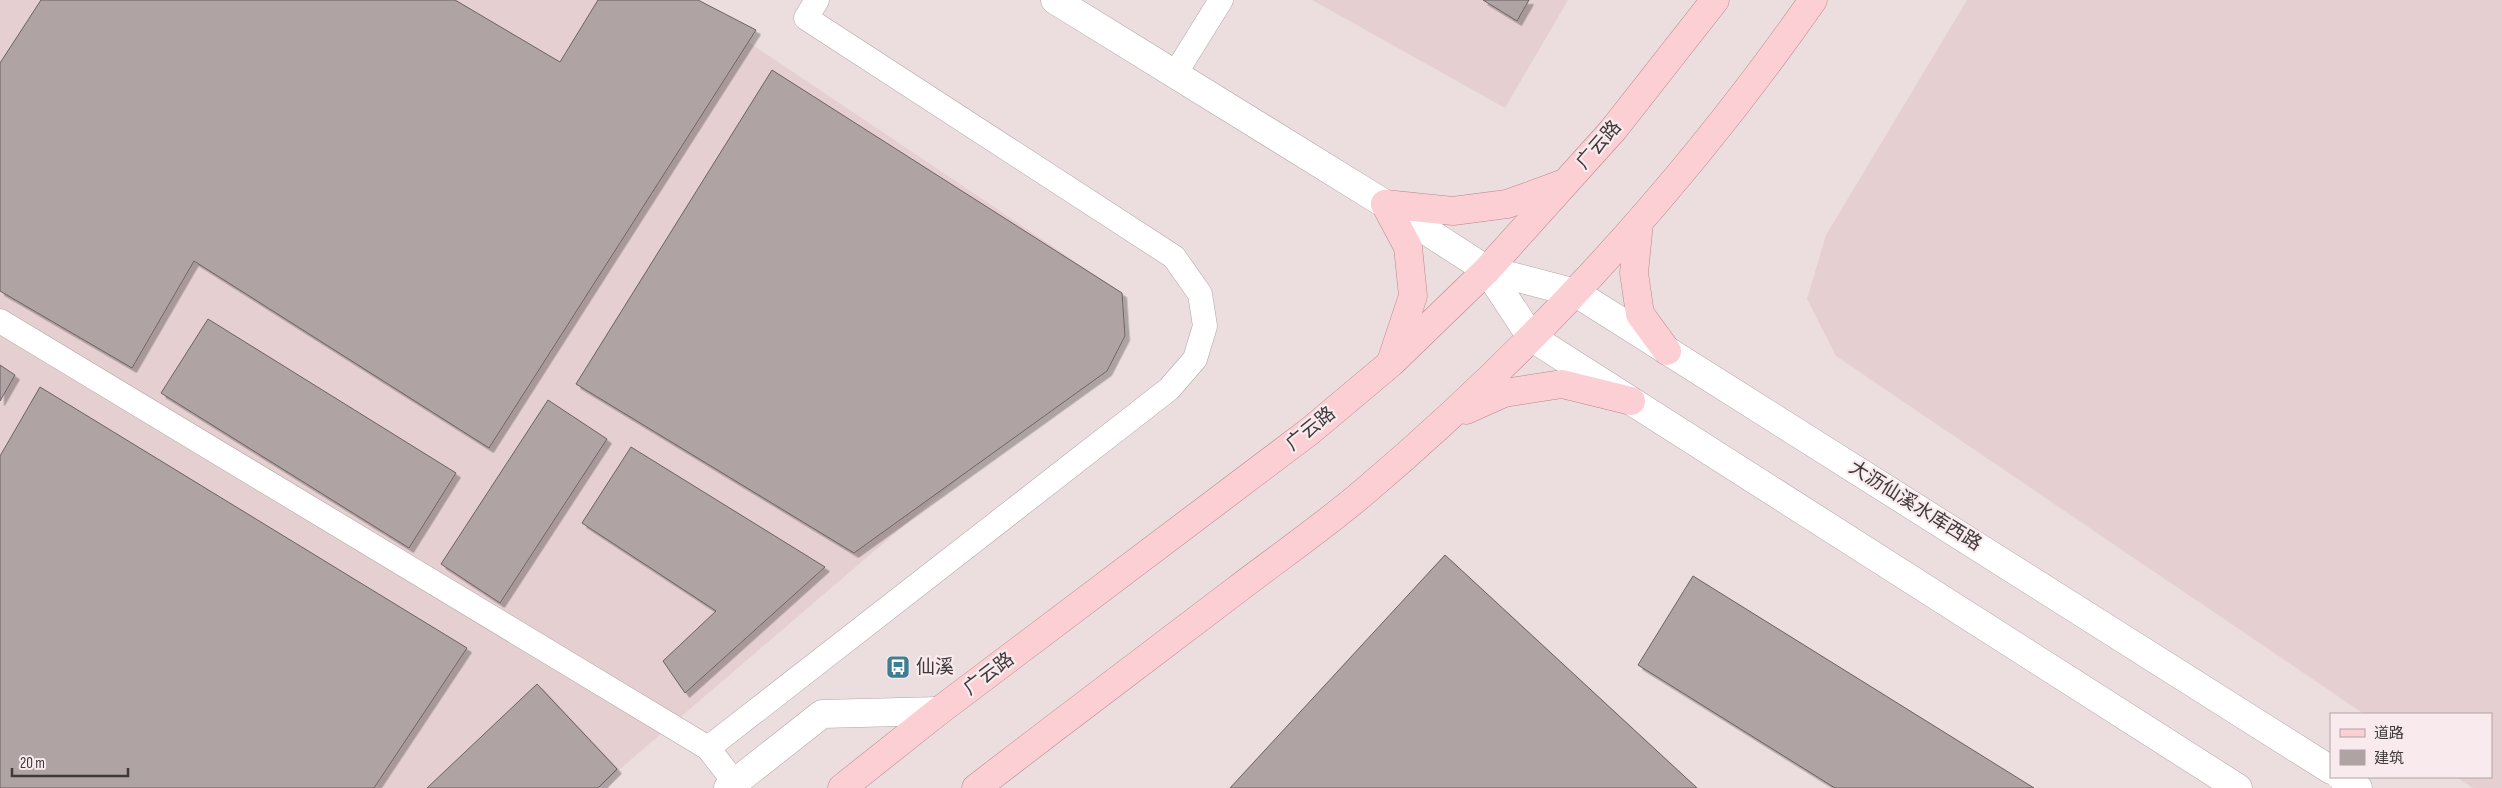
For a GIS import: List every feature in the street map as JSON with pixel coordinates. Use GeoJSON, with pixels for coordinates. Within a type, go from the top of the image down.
{"type":"FeatureCollection","features":[{"type":"Feature","properties":{"kind":"main road","name":"广云路"},"geometry":{"type":"LineString","coordinates":[[842,788],[939,711],[1310,431],[1391,363],[1487,270],[1613,130],[1715,0]]}},
{"type":"Feature","properties":{"kind":"main road"},"geometry":{"type":"LineString","coordinates":[[976,788],[1362,494],[1449,418],[1576,293],[1639,223],[1703,147],[1769,62],[1813,0]]}},
{"type":"Feature","properties":{"kind":"main road"},"geometry":{"type":"LineString","coordinates":[[1385,204],[1453,211],[1507,204],[1565,183]]}},
{"type":"Feature","properties":{"kind":"main road"},"geometry":{"type":"LineString","coordinates":[[1385,204],[1408,247],[1413,296],[1391,363]]}},
{"type":"Feature","properties":{"kind":"main road"},"geometry":{"type":"LineString","coordinates":[[1639,223],[1634,273],[1640,314],[1667,350]]}},
{"type":"Feature","properties":{"kind":"main road"},"geometry":{"type":"LineString","coordinates":[[1449,418],[1504,393],[1562,384],[1631,401]]}},
{"type":"Feature","properties":{"kind":"street"},"geometry":{"type":"LineString","coordinates":[[1055,0],[1385,204],[1487,270],[1530,337],[2238,788]]}},
{"type":"Feature","properties":{"kind":"street","name":"大沥仙溪水库西路"},"geometry":{"type":"LineString","coordinates":[[1487,270],[1576,293],[2330,769]]}},
{"type":"Feature","properties":{"kind":"street"},"geometry":{"type":"LineString","coordinates":[[734,786],[822,714],[939,711]]}},
{"type":"Feature","properties":{"kind":"street"},"geometry":{"type":"LineString","coordinates":[[2343,778],[2358,788]]}},
{"type":"Feature","properties":{"kind":"lane"},"geometry":{"type":"LineString","coordinates":[[708,748],[1169,389],[1195,360],[1205,326],[1200,294],[1174,257],[806,18],[817,0]]}},
{"type":"Feature","properties":{"kind":"lane"},"geometry":{"type":"LineString","coordinates":[[1175,74],[1221,0]]}},
{"type":"Feature","properties":{"kind":"lane"},"geometry":{"type":"LineString","coordinates":[[0,321],[708,748],[734,786]]}},
{"type":"Feature","properties":{"kind":"shaded area"},"geometry":{"type":"Polygon","coordinates":[[[0,0],[686,0],[1122,293],[1125,336],[598,788],[0,788],[0,0]]]}},
{"type":"Feature","properties":{"kind":"shaded area"},"geometry":{"type":"Polygon","coordinates":[[[1312,0],[1568,0],[1505,108],[1312,0]]]}},
{"type":"Feature","properties":{"kind":"shaded area"},"geometry":{"type":"Polygon","coordinates":[[[1967,0],[2502,0],[2502,788],[2473,788],[2458,778],[2492,778],[2492,713],[2363,713],[1836,356],[1807,299],[1826,235],[1967,0]]]}},
{"type":"Feature","properties":{"kind":"building"},"geometry":{"type":"Polygon","coordinates":[[[41,0],[455,0],[560,62],[598,0],[698,0],[756,30],[489,448],[194,261],[132,368],[0,291],[0,63],[41,0]]]}},
{"type":"Feature","properties":{"kind":"building"},"geometry":{"type":"Polygon","coordinates":[[[1483,0],[1529,0],[1517,21],[1483,0]]]}},
{"type":"Feature","properties":{"kind":"building"},"geometry":{"type":"Polygon","coordinates":[[[772,70],[1122,293],[1125,336],[1107,371],[854,553],[576,384],[772,70]]]}},
{"type":"Feature","properties":{"kind":"building"},"geometry":{"type":"Polygon","coordinates":[[[208,319],[456,473],[409,548],[161,393],[208,319]]]}},
{"type":"Feature","properties":{"kind":"building"},"geometry":{"type":"Polygon","coordinates":[[[0,365],[15,375],[0,401],[0,365]]]}},
{"type":"Feature","properties":{"kind":"building"},"geometry":{"type":"Polygon","coordinates":[[[40,387],[467,648],[374,788],[0,788],[0,456],[40,387]]]}},
{"type":"Feature","properties":{"kind":"building"},"geometry":{"type":"Polygon","coordinates":[[[548,400],[607,439],[500,603],[441,564],[548,400]]]}},
{"type":"Feature","properties":{"kind":"building"},"geometry":{"type":"Polygon","coordinates":[[[631,447],[825,567],[685,693],[663,661],[716,611],[582,523],[631,447]]]}},
{"type":"Feature","properties":{"kind":"building"},"geometry":{"type":"Polygon","coordinates":[[[1445,555],[1697,788],[1230,788],[1445,555]]]}},
{"type":"Feature","properties":{"kind":"building"},"geometry":{"type":"Polygon","coordinates":[[[1693,576],[2034,788],[1835,788],[1638,665],[1693,576]]]}},
{"type":"Feature","properties":{"kind":"building"},"geometry":{"type":"Polygon","coordinates":[[[537,684],[617,769],[598,788],[427,788],[537,684]]]}},
{"type":"Feature","properties":{"kind":"place","name":"仙溪"},"geometry":{"type":"Point","coordinates":[898,667]}}]}
